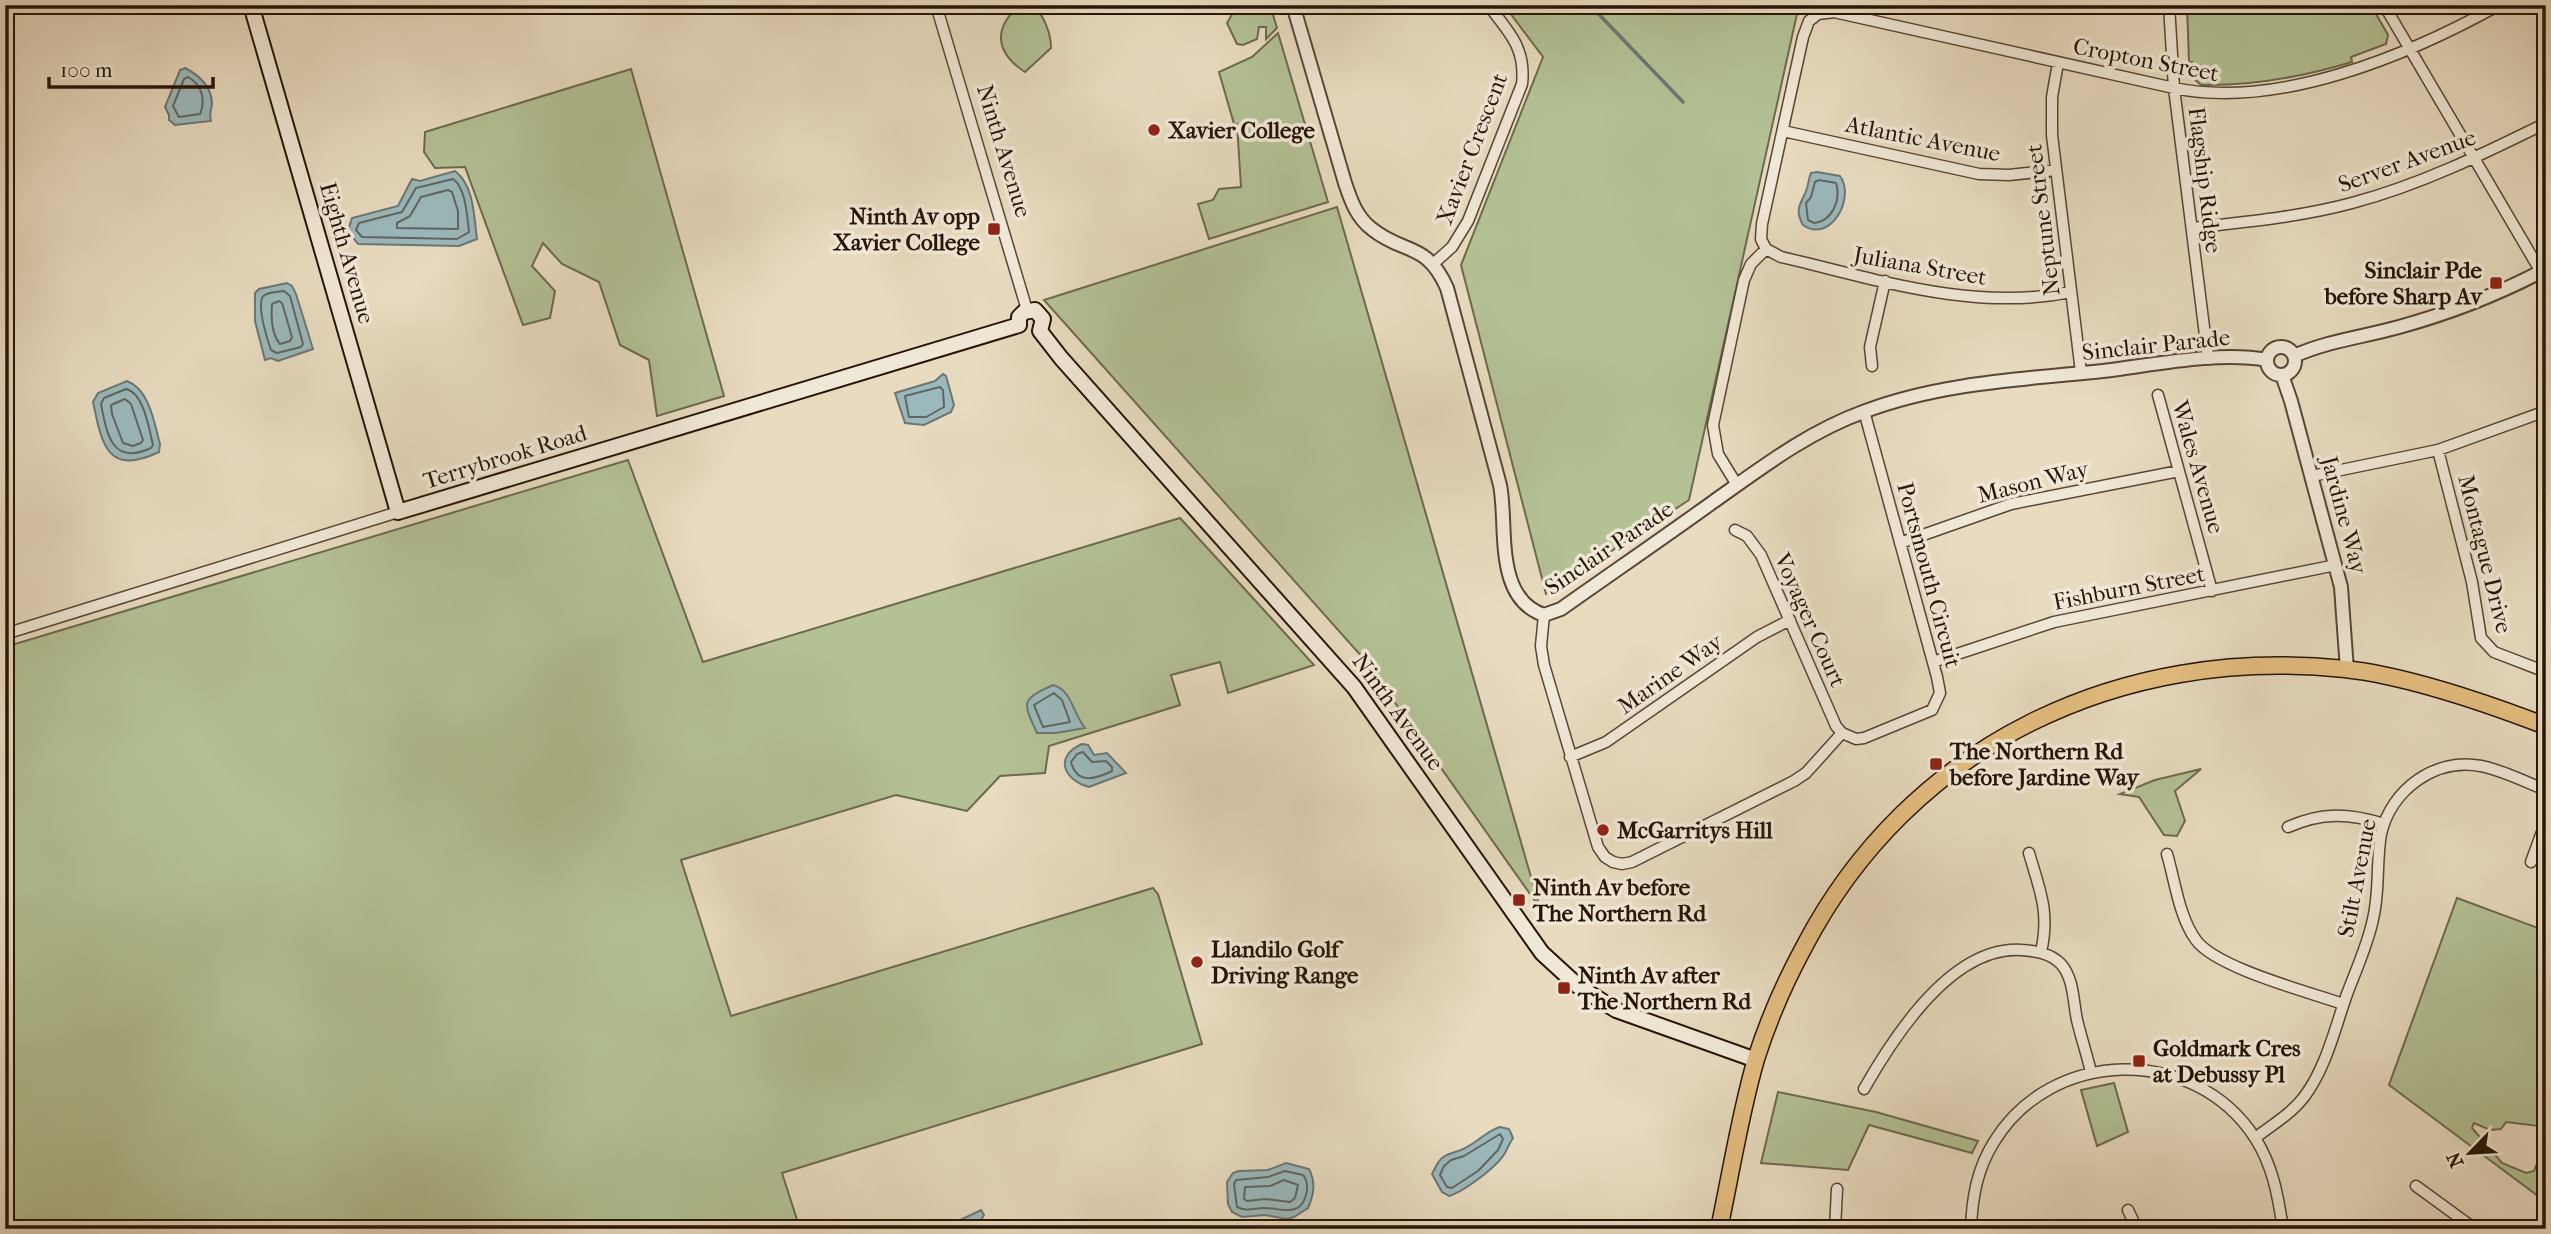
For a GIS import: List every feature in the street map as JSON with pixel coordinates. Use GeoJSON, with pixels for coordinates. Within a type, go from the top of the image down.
{"type":"FeatureCollection","features":[{"type":"Feature","properties":{"kind":"highway"},"geometry":{"type":"LineString","coordinates":[[1719,1229],[1756,1060],[1801,954],[1847,877],[1864,854],[1909,807],[1974,754],[2017,728],[2066,705],[2114,689],[2157,678],[2242,666],[2293,665],[2347,670],[2456,695],[2546,726]]}},
{"type":"Feature","properties":{"kind":"main road","name":"Eighth Avenue"},"geometry":{"type":"LineString","coordinates":[[251,5],[398,512]]}},
{"type":"Feature","properties":{"kind":"main road"},"geometry":{"type":"LineString","coordinates":[[1027,310],[1035,310],[1041,315],[1043,323],[1040,331],[1029,334],[1019,325],[1021,314],[1027,310]]}},
{"type":"Feature","properties":{"kind":"main road","name":"Terrybrook Road"},"geometry":{"type":"LineString","coordinates":[[398,512],[1019,325]]}},
{"type":"Feature","properties":{"kind":"main road","name":"Ninth Avenue"},"geometry":{"type":"LineString","coordinates":[[1040,331],[1061,358],[1354,687],[1542,953],[1578,986],[1616,1010],[1756,1060]]}},
{"type":"Feature","properties":{"kind":"street","name":"Ninth Avenue"},"geometry":{"type":"LineString","coordinates":[[936,5],[1027,310]]}},
{"type":"Feature","properties":{"kind":"street","name":"Sinclair Parade"},"geometry":{"type":"LineString","coordinates":[[1293,5],[1345,183],[1357,212],[1373,230],[1410,247],[1433,264],[1447,288],[1504,503],[1507,570],[1523,600],[1535,613],[1544,615],[1561,608],[1808,437],[1864,411],[1947,390],[2081,372],[2208,359],[2253,357],[2267,360]]}},
{"type":"Feature","properties":{"kind":"street","name":"Xavier Crescent"},"geometry":{"type":"LineString","coordinates":[[1433,264],[1457,241],[1468,221],[1522,85],[1523,62],[1516,42],[1488,5]]}},
{"type":"Feature","properties":{"kind":"street","name":"Flagship Ridge"},"geometry":{"type":"LineString","coordinates":[[2169,5],[2174,89],[2208,359]]}},
{"type":"Feature","properties":{"kind":"street"},"geometry":{"type":"LineString","coordinates":[[2294,356],[2320,345],[2397,328],[2460,308],[2543,271],[2384,5]]}},
{"type":"Feature","properties":{"kind":"street","name":"Cropton Street"},"geometry":{"type":"LineString","coordinates":[[1816,9],[2174,89],[2206,94],[2230,94],[2290,86],[2356,69],[2409,48],[2499,5]]}},
{"type":"Feature","properties":{"kind":"street"},"geometry":{"type":"LineString","coordinates":[[1737,485],[1718,453],[1713,425],[1744,280],[1751,264],[1766,249],[1760,232],[1803,37],[1816,9]]}},
{"type":"Feature","properties":{"kind":"street","name":"Neptune Street"},"geometry":{"type":"LineString","coordinates":[[2058,63],[2051,114],[2081,372]]}},
{"type":"Feature","properties":{"kind":"street","name":"Server Avenue"},"geometry":{"type":"LineString","coordinates":[[2192,228],[2298,215],[2350,204],[2410,185],[2475,158],[2546,122]]}},
{"type":"Feature","properties":{"kind":"street","name":"Atlantic Avenue"},"geometry":{"type":"LineString","coordinates":[[1783,131],[1979,174],[2009,175],[2056,170]]}},
{"type":"Feature","properties":{"kind":"street","name":"Juliana Street"},"geometry":{"type":"LineString","coordinates":[[1766,249],[1781,257],[1969,298],[2019,299],[2071,292]]}},
{"type":"Feature","properties":{"kind":"street"},"geometry":{"type":"LineString","coordinates":[[1872,366],[1870,347],[1885,281]]}},
{"type":"Feature","properties":{"kind":"street"},"geometry":{"type":"LineString","coordinates":[[2278,347],[2288,349],[2294,356],[2293,368],[2282,375],[2271,371],[2267,360],[2270,352],[2278,347]]}},
{"type":"Feature","properties":{"kind":"street","name":"Jardine Way"},"geometry":{"type":"LineString","coordinates":[[2282,375],[2342,587],[2347,670]]}},
{"type":"Feature","properties":{"kind":"street","name":"Wales Avenue"},"geometry":{"type":"LineString","coordinates":[[2158,395],[2212,591]]}},
{"type":"Feature","properties":{"kind":"street","name":"Portsmouth Circuit"},"geometry":{"type":"LineString","coordinates":[[1842,733],[1856,739],[1864,738],[1932,710],[1940,693],[1864,411]]}},
{"type":"Feature","properties":{"kind":"street"},"geometry":{"type":"LineString","coordinates":[[2312,476],[2438,450],[2546,411]]}},
{"type":"Feature","properties":{"kind":"street","name":"Montague Drive"},"geometry":{"type":"LineString","coordinates":[[2438,450],[2472,582],[2482,638],[2494,652],[2546,672]]}},
{"type":"Feature","properties":{"kind":"street","name":"Mason Way"},"geometry":{"type":"LineString","coordinates":[[1900,543],[2011,504],[2179,471]]}},
{"type":"Feature","properties":{"kind":"street","name":"Terrybrook Road"},"geometry":{"type":"LineString","coordinates":[[5,634],[398,512]]}},
{"type":"Feature","properties":{"kind":"street","name":"Voyager Court"},"geometry":{"type":"LineString","coordinates":[[1735,530],[1747,536],[1761,555],[1836,726],[1842,733]]}},
{"type":"Feature","properties":{"kind":"street","name":"Fishburn Street"},"geometry":{"type":"LineString","coordinates":[[1933,662],[2054,622],[2336,565]]}},
{"type":"Feature","properties":{"kind":"street"},"geometry":{"type":"LineString","coordinates":[[1544,615],[1542,656],[1598,847],[1608,860],[1622,864],[1632,862],[1794,781],[1806,772],[1842,733]]}},
{"type":"Feature","properties":{"kind":"street","name":"Marine Way"},"geometry":{"type":"LineString","coordinates":[[1570,757],[1606,742],[1757,637],[1790,620]]}},
{"type":"Feature","properties":{"kind":"street","name":"Stilt Avenue"},"geometry":{"type":"LineString","coordinates":[[2255,1138],[2292,1110],[2308,1092],[2321,1068],[2373,919],[2384,824],[2397,799],[2413,782],[2450,766],[2483,766],[2546,790]]}},
{"type":"Feature","properties":{"kind":"street"},"geometry":{"type":"LineString","coordinates":[[2288,827],[2312,817],[2333,814],[2384,824]]}},
{"type":"Feature","properties":{"kind":"street"},"geometry":{"type":"LineString","coordinates":[[2531,862],[2546,821]]}},
{"type":"Feature","properties":{"kind":"street"},"geometry":{"type":"LineString","coordinates":[[2029,853],[2046,912],[2041,952]]}},
{"type":"Feature","properties":{"kind":"street"},"geometry":{"type":"LineString","coordinates":[[2167,853],[2189,928],[2206,951],[2228,964],[2343,1004]]}},
{"type":"Feature","properties":{"kind":"street"},"geometry":{"type":"LineString","coordinates":[[1864,1089],[1901,1029],[1924,1002],[1979,958],[2011,949],[2041,952],[2056,960],[2068,975],[2091,1072]]}},
{"type":"Feature","properties":{"kind":"street"},"geometry":{"type":"LineString","coordinates":[[1971,1229],[1977,1178],[2002,1130],[2022,1108],[2044,1091],[2064,1081],[2091,1072],[2130,1068],[2179,1077],[2227,1106],[2255,1138],[2273,1175],[2283,1229]]}},
{"type":"Feature","properties":{"kind":"street"},"geometry":{"type":"LineString","coordinates":[[2416,1186],[2475,1229]]}},
{"type":"Feature","properties":{"kind":"street"},"geometry":{"type":"LineString","coordinates":[[1835,1229],[1837,1189]]}},
{"type":"Feature","properties":{"kind":"street"},"geometry":{"type":"LineString","coordinates":[[2128,1210],[2137,1229]]}},
{"type":"Feature","properties":{"kind":"green space"},"geometry":{"type":"Polygon","coordinates":[[[1020,5],[1034,5],[1046,25],[1051,42],[1051,48],[1025,72],[1008,57],[1001,40],[1005,23],[1020,5]]]}},
{"type":"Feature","properties":{"kind":"green space"},"geometry":{"type":"Polygon","coordinates":[[[1253,5],[1270,5],[1277,28],[1266,39],[1266,27],[1259,27],[1257,39],[1243,45],[1237,44],[1227,23],[1234,11],[1242,7],[1254,14],[1257,10],[1253,5]]]}},
{"type":"Feature","properties":{"kind":"green space"},"geometry":{"type":"Polygon","coordinates":[[[1504,5],[1799,5],[1689,500],[1546,594],[1461,265],[1543,57],[1504,5]]]}},
{"type":"Feature","properties":{"kind":"green space"},"geometry":{"type":"Polygon","coordinates":[[[2187,5],[2371,5],[2388,35],[2386,44],[2351,57],[2352,62],[2258,82],[2201,85],[2192,77],[2190,71],[2192,62],[2189,62],[2187,5]]]}},
{"type":"Feature","properties":{"kind":"green space"},"geometry":{"type":"Polygon","coordinates":[[[1278,33],[1328,202],[1209,239],[1198,204],[1213,200],[1219,189],[1241,187],[1237,124],[1234,124],[1219,72],[1252,57],[1278,33]]]}},
{"type":"Feature","properties":{"kind":"green space"},"geometry":{"type":"Polygon","coordinates":[[[631,69],[724,396],[657,416],[649,360],[620,345],[599,282],[562,264],[543,243],[532,266],[555,291],[550,318],[523,325],[465,167],[435,168],[424,152],[425,132],[631,69]]]}},
{"type":"Feature","properties":{"kind":"green space"},"geometry":{"type":"Polygon","coordinates":[[[1337,207],[1540,908],[1364,659],[1044,300],[1337,207]]]}},
{"type":"Feature","properties":{"kind":"green space"},"geometry":{"type":"Polygon","coordinates":[[[628,460],[703,662],[1180,518],[1314,665],[1228,693],[1220,662],[1171,675],[1180,705],[1049,746],[1045,773],[1000,776],[967,811],[896,795],[681,860],[731,1016],[1153,888],[1158,894],[1202,1044],[782,1173],[800,1229],[5,1229],[5,647],[628,460]]]}},
{"type":"Feature","properties":{"kind":"green space"},"geometry":{"type":"Polygon","coordinates":[[[2201,769],[2175,791],[2185,821],[2177,836],[2164,835],[2139,797],[2120,794],[2155,780],[2201,769]]]}},
{"type":"Feature","properties":{"kind":"green space"},"geometry":{"type":"Polygon","coordinates":[[[2457,898],[2546,931],[2546,1123],[2539,1126],[2506,1122],[2501,1129],[2490,1130],[2474,1123],[2472,1128],[2502,1163],[2526,1173],[2534,1171],[2538,1161],[2546,1156],[2546,1202],[2389,1085],[2457,898]]]}},
{"type":"Feature","properties":{"kind":"green space"},"geometry":{"type":"Polygon","coordinates":[[[2114,1083],[2128,1132],[2097,1146],[2081,1090],[2114,1083]]]}},
{"type":"Feature","properties":{"kind":"green space"},"geometry":{"type":"Polygon","coordinates":[[[1778,1092],[1876,1112],[1978,1141],[1972,1153],[1869,1125],[1848,1170],[1761,1163],[1778,1092]]]}},
{"type":"Feature","properties":{"kind":"water"},"geometry":{"type":"Polygon","coordinates":[[[185,68],[200,78],[210,92],[211,121],[175,125],[169,120],[165,107],[180,70],[185,68]]]}},
{"type":"Feature","properties":{"kind":"water"},"geometry":{"type":"Polygon","coordinates":[[[455,171],[470,193],[477,239],[459,246],[358,244],[348,231],[352,218],[398,206],[412,179],[420,181],[455,171]]]}},
{"type":"Feature","properties":{"kind":"water"},"geometry":{"type":"Polygon","coordinates":[[[1811,173],[1840,176],[1845,196],[1838,216],[1831,224],[1813,229],[1803,225],[1799,211],[1811,173]]]}},
{"type":"Feature","properties":{"kind":"water"},"geometry":{"type":"Polygon","coordinates":[[[287,283],[296,294],[313,349],[278,361],[271,358],[265,360],[255,321],[255,293],[259,289],[287,283]]]}},
{"type":"Feature","properties":{"kind":"water"},"geometry":{"type":"Polygon","coordinates":[[[943,374],[946,376],[954,405],[951,412],[924,425],[905,423],[895,393],[935,381],[943,374]]]}},
{"type":"Feature","properties":{"kind":"water"},"geometry":{"type":"Polygon","coordinates":[[[127,381],[135,385],[146,399],[160,444],[159,452],[128,461],[110,452],[104,443],[93,402],[98,393],[127,381]]]}},
{"type":"Feature","properties":{"kind":"water"},"geometry":{"type":"Polygon","coordinates":[[[1053,685],[1068,697],[1085,728],[1037,733],[1027,703],[1035,694],[1053,685]]]}},
{"type":"Feature","properties":{"kind":"water"},"geometry":{"type":"Polygon","coordinates":[[[1082,744],[1088,745],[1094,755],[1107,753],[1126,773],[1089,787],[1080,784],[1068,773],[1065,761],[1073,749],[1082,744]]]}},
{"type":"Feature","properties":{"kind":"water"},"geometry":{"type":"Polygon","coordinates":[[[1500,1127],[1509,1129],[1513,1138],[1501,1159],[1463,1190],[1449,1196],[1442,1192],[1432,1174],[1441,1159],[1500,1127]]]}},
{"type":"Feature","properties":{"kind":"water"},"geometry":{"type":"Polygon","coordinates":[[[1286,1163],[1309,1169],[1313,1189],[1308,1208],[1287,1219],[1265,1215],[1242,1217],[1232,1212],[1228,1204],[1227,1182],[1233,1173],[1268,1170],[1286,1163]]]}},
{"type":"Feature","properties":{"kind":"water"},"geometry":{"type":"Polygon","coordinates":[[[981,1210],[984,1215],[981,1220],[984,1229],[953,1229],[958,1221],[981,1210]]]}},
{"type":"Feature","properties":{"kind":"waterway"},"geometry":{"type":"LineString","coordinates":[[1590,5],[1683,102]]}},
{"type":"Feature","properties":{"kind":"place","name":"Xavier College"},"geometry":{"type":"Point","coordinates":[1154,130]}},
{"type":"Feature","properties":{"kind":"place","name":"Ninth Av opp Xavier College"},"geometry":{"type":"Point","coordinates":[994,229]}},
{"type":"Feature","properties":{"kind":"place","name":"Sinclair Pde before Sharp Av"},"geometry":{"type":"Point","coordinates":[2496,283]}},
{"type":"Feature","properties":{"kind":"place","name":"The Northern Rd before Jardine Way"},"geometry":{"type":"Point","coordinates":[1936,764]}},
{"type":"Feature","properties":{"kind":"place","name":"McGarritys Hill"},"geometry":{"type":"Point","coordinates":[1603,830]}},
{"type":"Feature","properties":{"kind":"place","name":"Ninth Av before The Northern Rd"},"geometry":{"type":"Point","coordinates":[1519,900]}},
{"type":"Feature","properties":{"kind":"place","name":"Llandilo Golf Driving Range"},"geometry":{"type":"Point","coordinates":[1197,962]}},
{"type":"Feature","properties":{"kind":"place","name":"Ninth Av after The Northern Rd"},"geometry":{"type":"Point","coordinates":[1564,988]}},
{"type":"Feature","properties":{"kind":"place","name":"Goldmark Cres at Debussy Pl"},"geometry":{"type":"Point","coordinates":[2139,1061]}}]}
